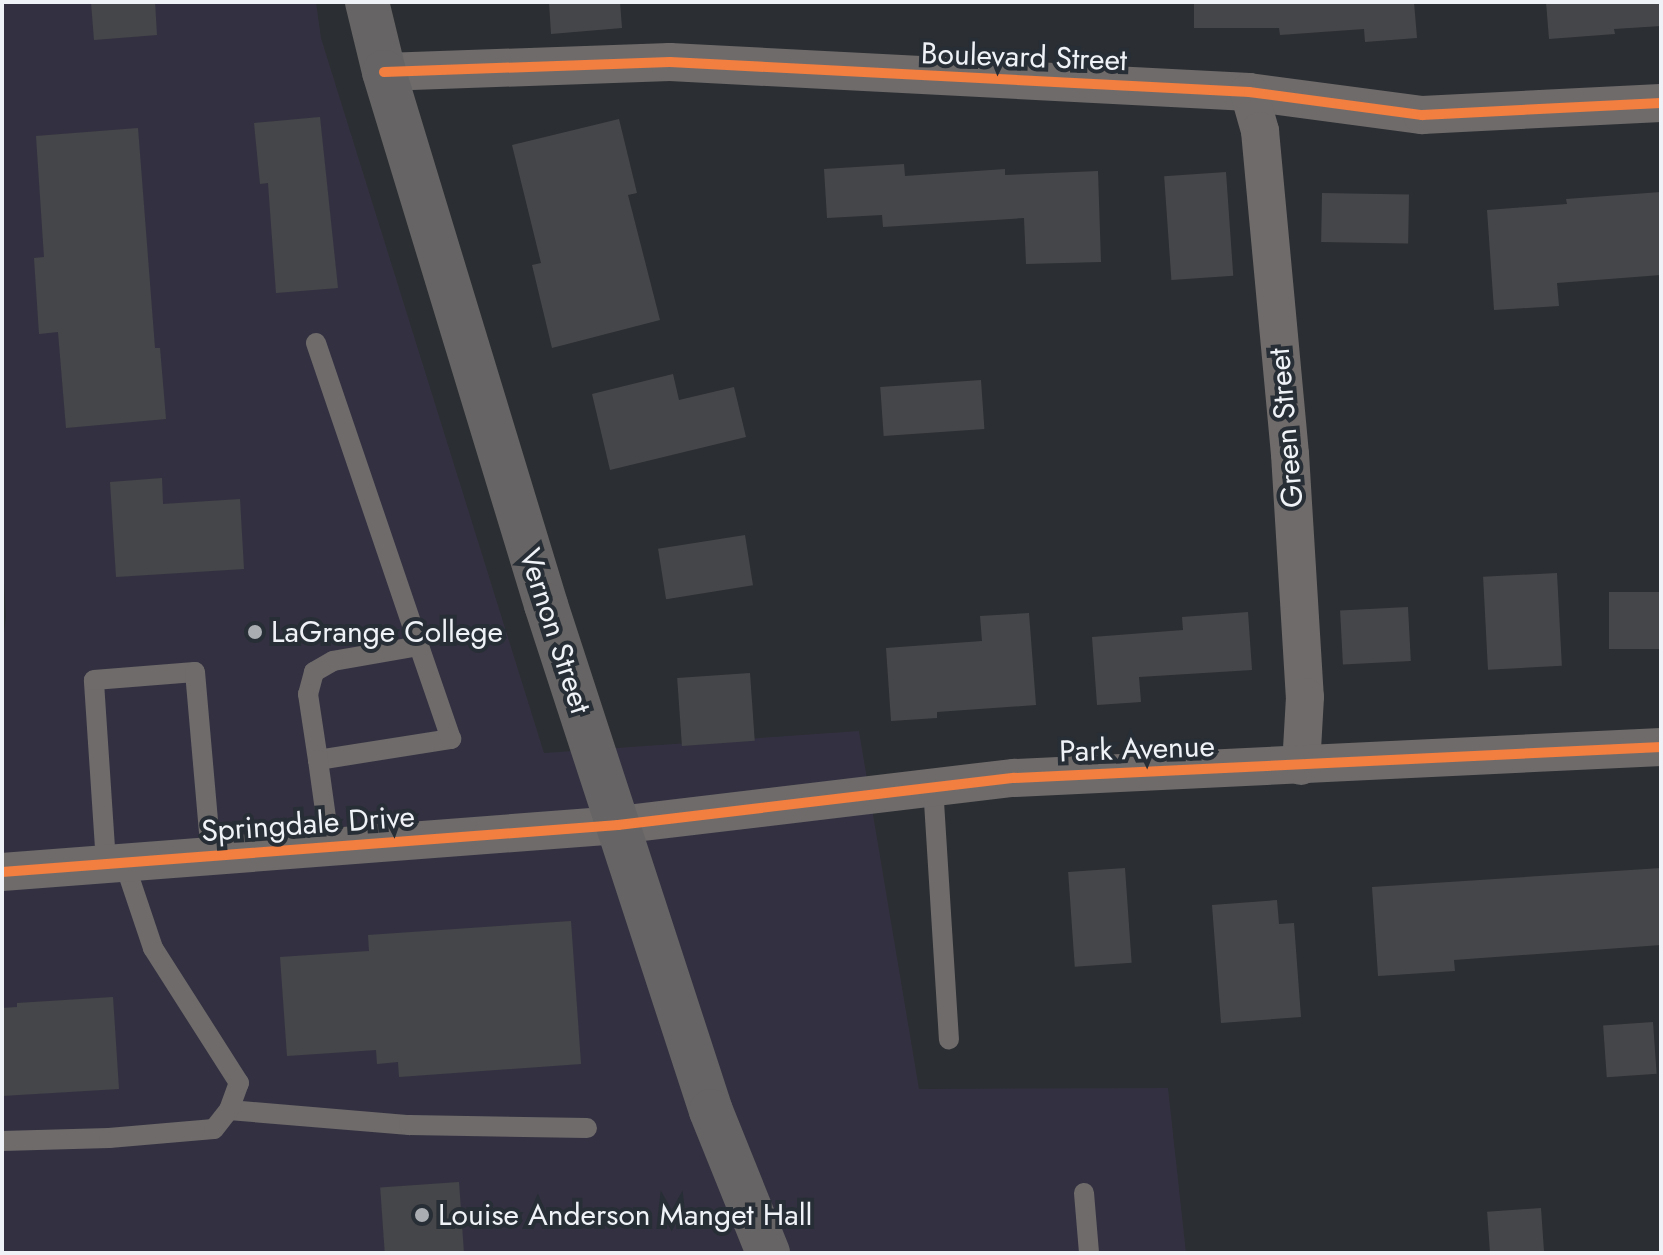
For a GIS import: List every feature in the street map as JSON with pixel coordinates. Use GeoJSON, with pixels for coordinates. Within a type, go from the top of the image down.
{"type":"FeatureCollection","features":[{"type":"Feature","properties":{"kind":"main road","name":"Vernon Street"},"geometry":{"type":"LineString","coordinates":[[367,2],[384,72],[546,605],[711,1111],[768,1253]]}},
{"type":"Feature","properties":{"kind":"street","name":"Boulevard Street"},"geometry":{"type":"LineString","coordinates":[[384,72],[670,62],[1249,92],[1422,115],[1661,103]]}},
{"type":"Feature","properties":{"kind":"street","name":"Green Street"},"geometry":{"type":"LineString","coordinates":[[1249,92],[1260,131],[1290,454],[1305,697],[1301,766]]}},
{"type":"Feature","properties":{"kind":"street","name":"Park Avenue"},"geometry":{"type":"LineString","coordinates":[[618,825],[1014,778],[1661,747]]}},
{"type":"Feature","properties":{"kind":"street","name":"Springdale Drive"},"geometry":{"type":"LineString","coordinates":[[2,872],[618,825]]}},
{"type":"Feature","properties":{"kind":"lane"},"geometry":{"type":"LineString","coordinates":[[316,343],[451,739],[318,760]]}},
{"type":"Feature","properties":{"kind":"lane"},"geometry":{"type":"LineString","coordinates":[[330,846],[308,694],[314,672],[333,661],[419,646]]}},
{"type":"Feature","properties":{"kind":"lane"},"geometry":{"type":"LineString","coordinates":[[2,1141],[109,1138],[214,1129],[229,1110],[239,1083],[153,948],[115,862],[94,680],[195,672],[211,855]]}},
{"type":"Feature","properties":{"kind":"lane"},"geometry":{"type":"LineString","coordinates":[[933,786],[949,1039]]}},
{"type":"Feature","properties":{"kind":"lane"},"geometry":{"type":"LineString","coordinates":[[229,1110],[409,1125],[587,1128]]}},
{"type":"Feature","properties":{"kind":"lane"},"geometry":{"type":"LineString","coordinates":[[1084,1193],[1089,1253]]}},
{"type":"Feature","properties":{"kind":"shaded area","name":"LaGrange College"},"geometry":{"type":"Polygon","coordinates":[[[2,2],[316,2],[321,38],[544,753],[859,731],[919,1089],[1168,1088],[1186,1253],[2,1253],[2,648],[6,617],[2,547],[2,2]]]}},
{"type":"Feature","properties":{"kind":"building"},"geometry":{"type":"Polygon","coordinates":[[[91,2],[155,2],[157,35],[94,40],[91,2]]]}},
{"type":"Feature","properties":{"kind":"building"},"geometry":{"type":"Polygon","coordinates":[[[549,2],[620,2],[622,28],[551,34],[549,2]]]}},
{"type":"Feature","properties":{"kind":"building"},"geometry":{"type":"Polygon","coordinates":[[[1194,2],[1414,2],[1417,38],[1365,42],[1364,29],[1280,35],[1279,28],[1194,28],[1194,2]]]}},
{"type":"Feature","properties":{"kind":"building"},"geometry":{"type":"Polygon","coordinates":[[[1546,2],[1661,2],[1661,26],[1614,29],[1615,34],[1549,39],[1546,2]]]}},
{"type":"Feature","properties":{"kind":"building"},"geometry":{"type":"Polygon","coordinates":[[[320,117],[338,288],[276,293],[268,183],[260,184],[254,123],[320,117]]]}},
{"type":"Feature","properties":{"kind":"building"},"geometry":{"type":"Polygon","coordinates":[[[619,119],[637,193],[628,195],[660,320],[552,348],[532,265],[541,263],[512,145],[619,119]]]}},
{"type":"Feature","properties":{"kind":"building"},"geometry":{"type":"Polygon","coordinates":[[[138,128],[155,348],[160,348],[166,419],[66,428],[58,332],[39,334],[34,258],[44,257],[36,136],[138,128]]]}},
{"type":"Feature","properties":{"kind":"building"},"geometry":{"type":"Polygon","coordinates":[[[904,164],[905,176],[1005,169],[1005,175],[1098,171],[1101,262],[1026,264],[1024,218],[883,227],[882,215],[827,218],[824,169],[904,164]]]}},
{"type":"Feature","properties":{"kind":"building"},"geometry":{"type":"Polygon","coordinates":[[[1226,172],[1233,276],[1171,280],[1164,176],[1226,172]]]}},
{"type":"Feature","properties":{"kind":"building"},"geometry":{"type":"Polygon","coordinates":[[[1661,192],[1661,275],[1557,283],[1559,306],[1494,310],[1487,210],[1567,204],[1566,199],[1661,192]]]}},
{"type":"Feature","properties":{"kind":"building"},"geometry":{"type":"Polygon","coordinates":[[[1322,193],[1409,195],[1408,244],[1321,242],[1322,193]]]}},
{"type":"Feature","properties":{"kind":"building"},"geometry":{"type":"Polygon","coordinates":[[[673,374],[679,400],[734,387],[746,437],[610,470],[592,394],[673,374]]]}},
{"type":"Feature","properties":{"kind":"building"},"geometry":{"type":"Polygon","coordinates":[[[981,380],[984,429],[884,436],[880,387],[981,380]]]}},
{"type":"Feature","properties":{"kind":"building"},"geometry":{"type":"Polygon","coordinates":[[[162,478],[163,504],[240,499],[244,569],[116,577],[110,482],[162,478]]]}},
{"type":"Feature","properties":{"kind":"building"},"geometry":{"type":"Polygon","coordinates":[[[745,535],[753,585],[666,599],[658,549],[745,535]]]}},
{"type":"Feature","properties":{"kind":"building"},"geometry":{"type":"Polygon","coordinates":[[[1557,573],[1562,666],[1488,670],[1483,577],[1557,573]]]}},
{"type":"Feature","properties":{"kind":"building"},"geometry":{"type":"Polygon","coordinates":[[[1609,592],[1661,592],[1661,649],[1609,649],[1609,592]]]}},
{"type":"Feature","properties":{"kind":"building"},"geometry":{"type":"Polygon","coordinates":[[[1408,607],[1411,661],[1343,664],[1340,611],[1408,607]]]}},
{"type":"Feature","properties":{"kind":"building"},"geometry":{"type":"Polygon","coordinates":[[[1248,612],[1252,670],[1139,677],[1141,702],[1097,705],[1092,637],[1183,630],[1182,617],[1248,612]]]}},
{"type":"Feature","properties":{"kind":"building"},"geometry":{"type":"Polygon","coordinates":[[[1029,613],[1036,705],[937,712],[937,718],[891,721],[886,648],[982,641],[980,616],[1029,613]]]}},
{"type":"Feature","properties":{"kind":"building"},"geometry":{"type":"Polygon","coordinates":[[[750,673],[755,741],[682,746],[677,678],[750,673]]]}},
{"type":"Feature","properties":{"kind":"building"},"geometry":{"type":"Polygon","coordinates":[[[1125,868],[1132,963],[1075,967],[1068,872],[1125,868]]]}},
{"type":"Feature","properties":{"kind":"building"},"geometry":{"type":"Polygon","coordinates":[[[1661,868],[1661,945],[1454,960],[1455,971],[1378,976],[1372,887],[1661,868]]]}},
{"type":"Feature","properties":{"kind":"building"},"geometry":{"type":"Polygon","coordinates":[[[1277,900],[1279,924],[1294,923],[1301,1017],[1221,1023],[1212,905],[1277,900]]]}},
{"type":"Feature","properties":{"kind":"building"},"geometry":{"type":"Polygon","coordinates":[[[571,921],[581,1064],[399,1077],[398,1062],[377,1064],[376,1050],[287,1056],[280,957],[369,951],[368,935],[571,921]]]}},
{"type":"Feature","properties":{"kind":"building"},"geometry":{"type":"Polygon","coordinates":[[[113,997],[119,1089],[2,1096],[2,1008],[17,1007],[17,1003],[113,997]]]}},
{"type":"Feature","properties":{"kind":"building"},"geometry":{"type":"Polygon","coordinates":[[[1653,1022],[1657,1074],[1607,1077],[1603,1025],[1653,1022]]]}},
{"type":"Feature","properties":{"kind":"building","name":"Louise Anderson Manget Hall"},"geometry":{"type":"Polygon","coordinates":[[[459,1182],[464,1253],[385,1253],[380,1188],[459,1182]]]}},
{"type":"Feature","properties":{"kind":"building"},"geometry":{"type":"Polygon","coordinates":[[[1541,1208],[1544,1253],[1490,1253],[1487,1212],[1541,1208]]]}},
{"type":"Feature","properties":{"kind":"cycle path"},"geometry":{"type":"LineString","coordinates":[[384,72],[670,62],[1249,92],[1422,115],[1661,103]]}},
{"type":"Feature","properties":{"kind":"cycle path"},"geometry":{"type":"LineString","coordinates":[[2,872],[618,825],[1014,778],[1661,747]]}},
{"type":"Feature","properties":{"kind":"place","name":"LaGrange College"},"geometry":{"type":"Point","coordinates":[255,632]}},
{"type":"Feature","properties":{"kind":"place","name":"Louise Anderson Manget Hall"},"geometry":{"type":"Point","coordinates":[422,1215]}}]}
